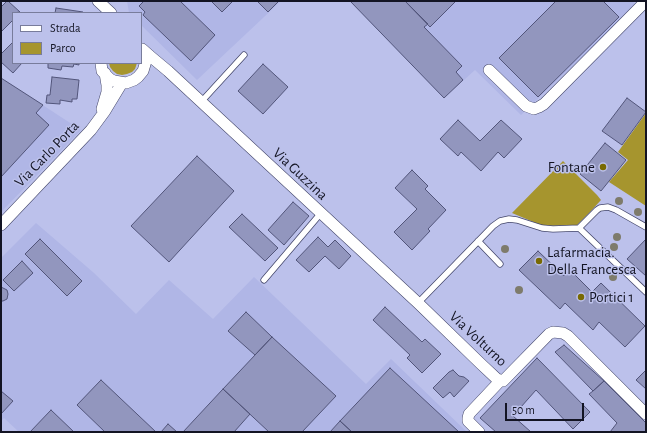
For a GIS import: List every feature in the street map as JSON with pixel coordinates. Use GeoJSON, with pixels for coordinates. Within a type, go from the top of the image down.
{"type":"FeatureCollection","features":[{"type":"Feature","properties":{"kind":"street"},"geometry":{"type":"LineString","coordinates":[[98,1],[109,12]]}},
{"type":"Feature","properties":{"kind":"street"},"geometry":{"type":"LineString","coordinates":[[489,70],[526,106],[534,108],[539,107],[544,104],[642,5]]}},
{"type":"Feature","properties":{"kind":"street"},"geometry":{"type":"LineString","coordinates":[[103,68],[114,81],[126,83],[134,80],[143,71],[145,66],[146,57],[142,48]]}},
{"type":"Feature","properties":{"kind":"street","name":"Via Guzzina"},"geometry":{"type":"LineString","coordinates":[[142,48],[415,301]]}},
{"type":"Feature","properties":{"kind":"street"},"geometry":{"type":"LineString","coordinates":[[145,66],[168,71]]}},
{"type":"Feature","properties":{"kind":"street","name":"Via Carlo Porta"},"geometry":{"type":"LineString","coordinates":[[98,121],[107,92],[103,68]]}},
{"type":"Feature","properties":{"kind":"street","name":"Via Carlo Porta"},"geometry":{"type":"LineString","coordinates":[[1,225],[91,130],[122,83]]}},
{"type":"Feature","properties":{"kind":"street","name":"Via Volturno"},"geometry":{"type":"LineString","coordinates":[[415,301],[500,381],[503,381],[549,334],[553,332],[563,333],[568,336],[646,414]]}},
{"type":"Feature","properties":{"kind":"street"},"geometry":{"type":"LineString","coordinates":[[479,432],[468,421],[469,414],[500,381]]}},
{"type":"Feature","properties":{"kind":"lane"},"geometry":{"type":"LineString","coordinates":[[201,102],[244,55]]}},
{"type":"Feature","properties":{"kind":"lane"},"geometry":{"type":"LineString","coordinates":[[579,228],[597,210],[608,207],[646,227]]}},
{"type":"Feature","properties":{"kind":"lane"},"geometry":{"type":"LineString","coordinates":[[264,280],[321,213]]}},
{"type":"Feature","properties":{"kind":"lane"},"geometry":{"type":"LineString","coordinates":[[415,301],[496,223],[509,218],[542,228],[579,228],[646,292]]}},
{"type":"Feature","properties":{"kind":"lane"},"geometry":{"type":"LineString","coordinates":[[478,241],[500,264]]}},
{"type":"Feature","properties":{"kind":"shaded area"},"geometry":{"type":"Polygon","coordinates":[[[127,1],[281,1],[197,80],[142,26],[142,12],[129,12],[127,1]]]}},
{"type":"Feature","properties":{"kind":"shaded area"},"geometry":{"type":"Polygon","coordinates":[[[350,1],[632,1],[636,5],[521,115],[475,70],[444,98],[350,1]]]}},
{"type":"Feature","properties":{"kind":"shaded area"},"geometry":{"type":"Polygon","coordinates":[[[1,78],[81,130],[1,212],[1,78]]]}},
{"type":"Feature","properties":{"kind":"shaded area"},"geometry":{"type":"Polygon","coordinates":[[[36,223],[94,273],[136,314],[169,280],[213,319],[254,277],[366,384],[391,359],[467,432],[19,432],[4,418],[1,421],[1,258],[36,223]]]}},
{"type":"Feature","properties":{"kind":"green space"},"geometry":{"type":"Polygon","coordinates":[[[109,64],[137,64],[132,72],[122,75],[117,74],[110,67],[109,64]]]}},
{"type":"Feature","properties":{"kind":"green space"},"geometry":{"type":"Polygon","coordinates":[[[646,113],[646,206],[609,182],[628,160],[618,152],[646,113]]]}},
{"type":"Feature","properties":{"kind":"green space"},"geometry":{"type":"Polygon","coordinates":[[[563,161],[601,200],[590,212],[577,225],[543,226],[512,213],[563,161]]]}},
{"type":"Feature","properties":{"kind":"building"},"geometry":{"type":"Polygon","coordinates":[[[8,1],[20,12],[12,12],[12,21],[1,32],[1,7],[8,1]]]}},
{"type":"Feature","properties":{"kind":"building"},"geometry":{"type":"Polygon","coordinates":[[[144,1],[180,1],[215,35],[191,61],[143,15],[145,12],[139,6],[144,1]]]}},
{"type":"Feature","properties":{"kind":"building"},"geometry":{"type":"Polygon","coordinates":[[[211,1],[233,1],[222,12],[211,1]]]}},
{"type":"Feature","properties":{"kind":"building"},"geometry":{"type":"Polygon","coordinates":[[[257,1],[279,1],[268,12],[257,1]]]}},
{"type":"Feature","properties":{"kind":"building"},"geometry":{"type":"Polygon","coordinates":[[[350,1],[405,1],[428,24],[424,27],[462,66],[456,72],[463,80],[444,98],[350,1]]]}},
{"type":"Feature","properties":{"kind":"building"},"geometry":{"type":"Polygon","coordinates":[[[405,1],[456,1],[430,27],[405,1]]]}},
{"type":"Feature","properties":{"kind":"building"},"geometry":{"type":"Polygon","coordinates":[[[556,1],[603,1],[619,17],[538,97],[499,58],[556,1]]]}},
{"type":"Feature","properties":{"kind":"building"},"geometry":{"type":"Polygon","coordinates":[[[56,8],[83,12],[55,12],[56,8]]]}},
{"type":"Feature","properties":{"kind":"building"},"geometry":{"type":"Polygon","coordinates":[[[12,43],[12,64],[21,64],[13,73],[1,62],[1,54],[12,43]]]}},
{"type":"Feature","properties":{"kind":"building"},"geometry":{"type":"Polygon","coordinates":[[[48,64],[74,64],[73,67],[62,66],[61,70],[48,68],[48,64]]]}},
{"type":"Feature","properties":{"kind":"building"},"geometry":{"type":"Polygon","coordinates":[[[263,64],[288,87],[263,114],[238,91],[263,64]]]}},
{"type":"Feature","properties":{"kind":"building"},"geometry":{"type":"Polygon","coordinates":[[[52,77],[79,80],[77,99],[72,99],[72,102],[60,100],[60,104],[46,103],[47,95],[50,95],[52,77]]]}},
{"type":"Feature","properties":{"kind":"building"},"geometry":{"type":"Polygon","coordinates":[[[1,78],[43,105],[36,113],[49,125],[1,177],[1,78]]]}},
{"type":"Feature","properties":{"kind":"building","name":"Fontane"},"geometry":{"type":"Polygon","coordinates":[[[627,98],[646,112],[622,145],[602,131],[627,98]]]}},
{"type":"Feature","properties":{"kind":"building"},"geometry":{"type":"Polygon","coordinates":[[[458,120],[480,141],[501,120],[522,139],[504,158],[498,152],[481,171],[461,152],[458,156],[440,139],[458,120]]]}},
{"type":"Feature","properties":{"kind":"building","name":"Fontane"},"geometry":{"type":"Polygon","coordinates":[[[605,143],[626,160],[601,191],[580,174],[605,143]]]}},
{"type":"Feature","properties":{"kind":"building"},"geometry":{"type":"Polygon","coordinates":[[[197,156],[234,191],[169,262],[131,226],[197,156]]]}},
{"type":"Feature","properties":{"kind":"building"},"geometry":{"type":"Polygon","coordinates":[[[412,170],[428,186],[425,189],[446,210],[428,229],[430,231],[412,250],[394,232],[417,209],[395,188],[412,170]]]}},
{"type":"Feature","properties":{"kind":"building"},"geometry":{"type":"Polygon","coordinates":[[[293,202],[309,216],[284,245],[268,230],[293,202]]]}},
{"type":"Feature","properties":{"kind":"building"},"geometry":{"type":"Polygon","coordinates":[[[242,214],[278,248],[265,261],[229,227],[242,214]]]}},
{"type":"Feature","properties":{"kind":"building"},"geometry":{"type":"Polygon","coordinates":[[[318,237],[328,247],[335,240],[351,256],[339,269],[325,256],[309,272],[296,260],[318,237]]]}},
{"type":"Feature","properties":{"kind":"building"},"geometry":{"type":"Polygon","coordinates":[[[40,239],[82,281],[67,296],[25,254],[40,239]]]}},
{"type":"Feature","properties":{"kind":"building"},"geometry":{"type":"Polygon","coordinates":[[[646,239],[646,276],[627,259],[646,239]]]}},
{"type":"Feature","properties":{"kind":"building","name":"Portici 1"},"geometry":{"type":"Polygon","coordinates":[[[538,251],[564,276],[570,270],[592,292],[601,283],[645,326],[625,347],[599,322],[593,330],[565,303],[560,309],[519,270],[538,251]]]}},
{"type":"Feature","properties":{"kind":"building"},"geometry":{"type":"Polygon","coordinates":[[[22,261],[33,273],[14,291],[3,280],[22,261]]]}},
{"type":"Feature","properties":{"kind":"building"},"geometry":{"type":"Polygon","coordinates":[[[1,287],[7,290],[8,294],[7,299],[3,301],[1,301],[1,287]]]}},
{"type":"Feature","properties":{"kind":"building"},"geometry":{"type":"Polygon","coordinates":[[[385,307],[422,342],[425,339],[441,354],[422,373],[407,358],[410,355],[373,320],[385,307]]]}},
{"type":"Feature","properties":{"kind":"building"},"geometry":{"type":"Polygon","coordinates":[[[246,312],[272,337],[255,355],[228,331],[246,312]]]}},
{"type":"Feature","properties":{"kind":"building"},"geometry":{"type":"Polygon","coordinates":[[[272,337],[336,396],[302,432],[269,432],[223,389],[272,337]]]}},
{"type":"Feature","properties":{"kind":"building"},"geometry":{"type":"Polygon","coordinates":[[[564,345],[604,381],[593,391],[555,352],[564,345]]]}},
{"type":"Feature","properties":{"kind":"building"},"geometry":{"type":"Polygon","coordinates":[[[537,358],[590,412],[573,429],[536,390],[513,416],[531,432],[496,432],[480,418],[537,358]]]}},
{"type":"Feature","properties":{"kind":"building"},"geometry":{"type":"Polygon","coordinates":[[[390,368],[459,432],[352,432],[340,421],[390,368]]]}},
{"type":"Feature","properties":{"kind":"building"},"geometry":{"type":"Polygon","coordinates":[[[453,370],[459,376],[464,377],[469,381],[454,397],[450,392],[443,398],[433,388],[453,370]]]}},
{"type":"Feature","properties":{"kind":"building"},"geometry":{"type":"Polygon","coordinates":[[[646,370],[646,389],[636,380],[646,370]]]}},
{"type":"Feature","properties":{"kind":"building"},"geometry":{"type":"Polygon","coordinates":[[[101,380],[156,432],[105,432],[77,405],[101,380]]]}},
{"type":"Feature","properties":{"kind":"building"},"geometry":{"type":"Polygon","coordinates":[[[604,381],[646,423],[646,432],[610,432],[617,423],[589,394],[604,381]]]}},
{"type":"Feature","properties":{"kind":"building"},"geometry":{"type":"Polygon","coordinates":[[[223,389],[250,414],[234,432],[183,432],[223,389]]]}},
{"type":"Feature","properties":{"kind":"building"},"geometry":{"type":"Polygon","coordinates":[[[1,391],[13,401],[1,414],[1,391]]]}},
{"type":"Feature","properties":{"kind":"building"},"geometry":{"type":"Polygon","coordinates":[[[51,410],[74,432],[30,432],[51,410]]]}},
{"type":"Feature","properties":{"kind":"building"},"geometry":{"type":"Polygon","coordinates":[[[340,421],[352,432],[330,432],[340,421]]]}},
{"type":"Feature","properties":{"kind":"building"},"geometry":{"type":"Polygon","coordinates":[[[168,424],[177,432],[161,432],[168,424]]]}},
{"type":"Feature","properties":{"kind":"place","name":"Fontane"},"geometry":{"type":"Point","coordinates":[603,167]}},
{"type":"Feature","properties":{"kind":"place","name":"Lafarmacia. Della Francesca"},"geometry":{"type":"Point","coordinates":[539,261]}},
{"type":"Feature","properties":{"kind":"place","name":"Portici 1"},"geometry":{"type":"Point","coordinates":[581,297]}}]}
